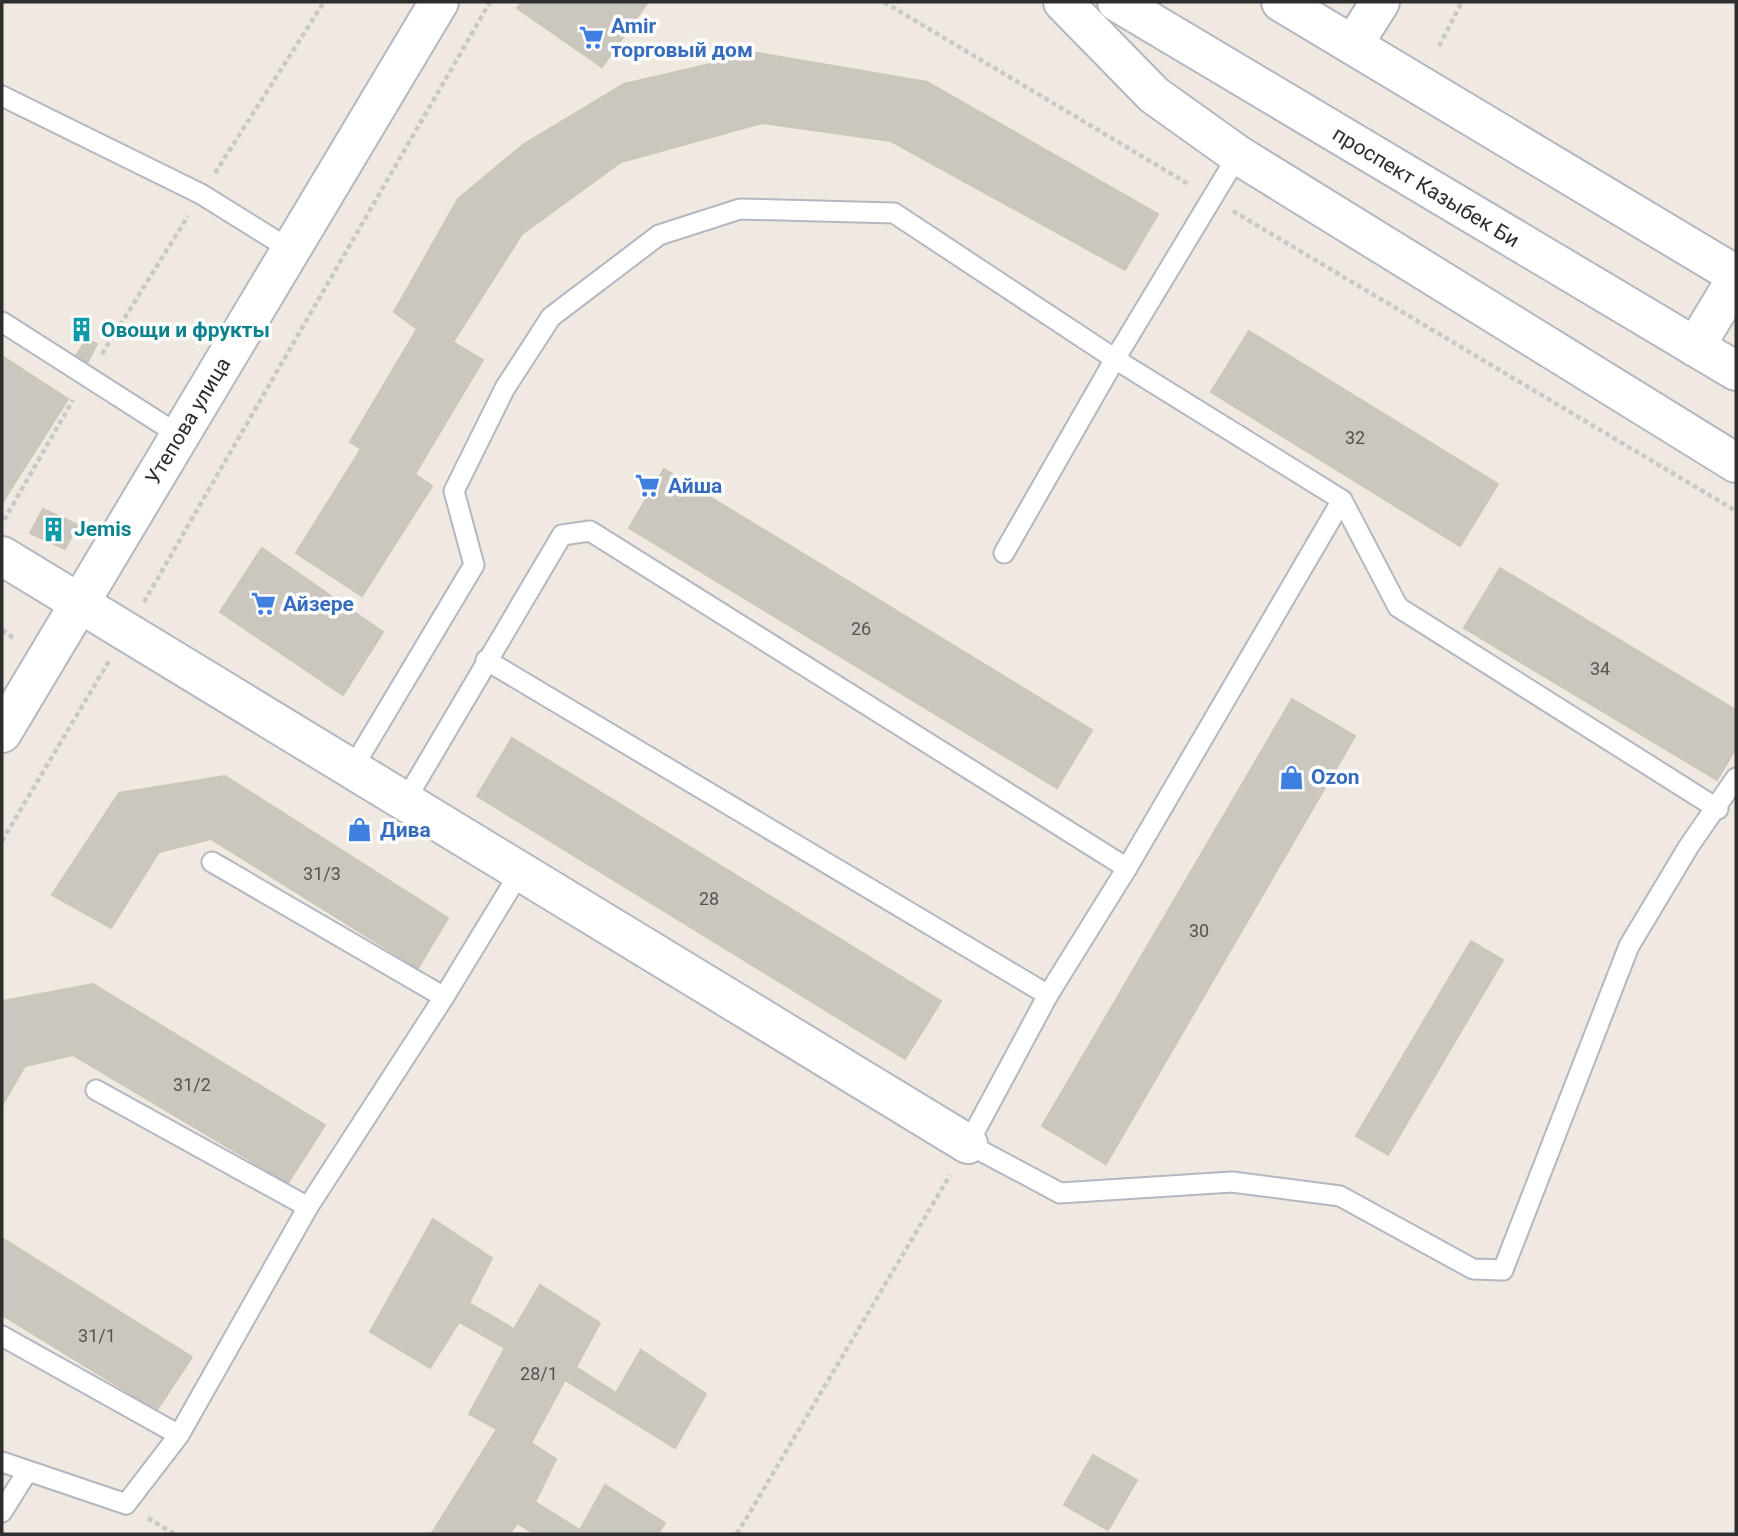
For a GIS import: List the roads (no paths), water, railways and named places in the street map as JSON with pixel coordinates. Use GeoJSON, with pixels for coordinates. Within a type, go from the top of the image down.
{"type":"FeatureCollection","features":[{"type":"Feature","properties":{"kind":"street","name":"Утепова улица"},"geometry":{"type":"LineString","coordinates":[[2,733],[439,2]]}},
{"type":"Feature","properties":{"kind":"street"},"geometry":{"type":"LineString","coordinates":[[1063,2],[1154,95],[1238,155],[1736,463]]}},
{"type":"Feature","properties":{"kind":"street","name":"проспект Казыбек Би"},"geometry":{"type":"LineString","coordinates":[[1117,2],[1736,372]]}},
{"type":"Feature","properties":{"kind":"street"},"geometry":{"type":"LineString","coordinates":[[1281,2],[1736,277],[1695,347]]}},
{"type":"Feature","properties":{"kind":"street"},"geometry":{"type":"LineString","coordinates":[[1353,45],[1380,2]]}},
{"type":"Feature","properties":{"kind":"street"},"geometry":{"type":"LineString","coordinates":[[2,556],[968,1144]]}},
{"type":"Feature","properties":{"kind":"lane"},"geometry":{"type":"LineString","coordinates":[[2,96],[201,194],[291,250]]}},
{"type":"Feature","properties":{"kind":"lane"},"geometry":{"type":"LineString","coordinates":[[1004,553],[1115,359],[1238,155]]}},
{"type":"Feature","properties":{"kind":"lane"},"geometry":{"type":"LineString","coordinates":[[352,769],[474,565],[454,491],[505,388],[551,317],[659,235],[740,209],[894,213],[1115,359],[1342,500],[1398,607],[1718,809]]}},
{"type":"Feature","properties":{"kind":"lane"},"geometry":{"type":"LineString","coordinates":[[2,323],[179,435]]}},
{"type":"Feature","properties":{"kind":"lane"},"geometry":{"type":"LineString","coordinates":[[1342,500],[1126,868],[1048,995],[968,1144],[1060,1193],[1232,1182],[1340,1196],[1472,1269],[1503,1270],[1629,946],[1689,846],[1718,809],[1736,778]]}},
{"type":"Feature","properties":{"kind":"lane"},"geometry":{"type":"LineString","coordinates":[[405,801],[562,535],[590,531],[1126,868]]}},
{"type":"Feature","properties":{"kind":"lane"},"geometry":{"type":"LineString","coordinates":[[486,660],[1048,995]]}},
{"type":"Feature","properties":{"kind":"lane"},"geometry":{"type":"LineString","coordinates":[[212,862],[444,997]]}},
{"type":"Feature","properties":{"kind":"lane"},"geometry":{"type":"LineString","coordinates":[[2,1462],[126,1504],[179,1435],[308,1207],[444,997],[520,872]]}},
{"type":"Feature","properties":{"kind":"lane"},"geometry":{"type":"LineString","coordinates":[[96,1090],[308,1207]]}},
{"type":"Feature","properties":{"kind":"lane"},"geometry":{"type":"LineString","coordinates":[[2,1336],[179,1435]]}},
{"type":"Feature","properties":{"kind":"lane"},"geometry":{"type":"LineString","coordinates":[[2,1512],[27,1472]]}},
{"type":"Feature","properties":{"kind":"place","name":"Amir торговый дом"},"geometry":{"type":"Point","coordinates":[591,38]}},
{"type":"Feature","properties":{"kind":"place","name":"Овощи и фрукты"},"geometry":{"type":"Point","coordinates":[81,330]}},
{"type":"Feature","properties":{"kind":"place","name":"Айша"},"geometry":{"type":"Point","coordinates":[648,486]}},
{"type":"Feature","properties":{"kind":"place","name":"Jemis"},"geometry":{"type":"Point","coordinates":[54,529]}},
{"type":"Feature","properties":{"kind":"place","name":"Айзере"},"geometry":{"type":"Point","coordinates":[263,604]}},
{"type":"Feature","properties":{"kind":"place","name":"Ozon"},"geometry":{"type":"Point","coordinates":[1291,777]}},
{"type":"Feature","properties":{"kind":"place","name":"Дива"},"geometry":{"type":"Point","coordinates":[360,830]}}]}
